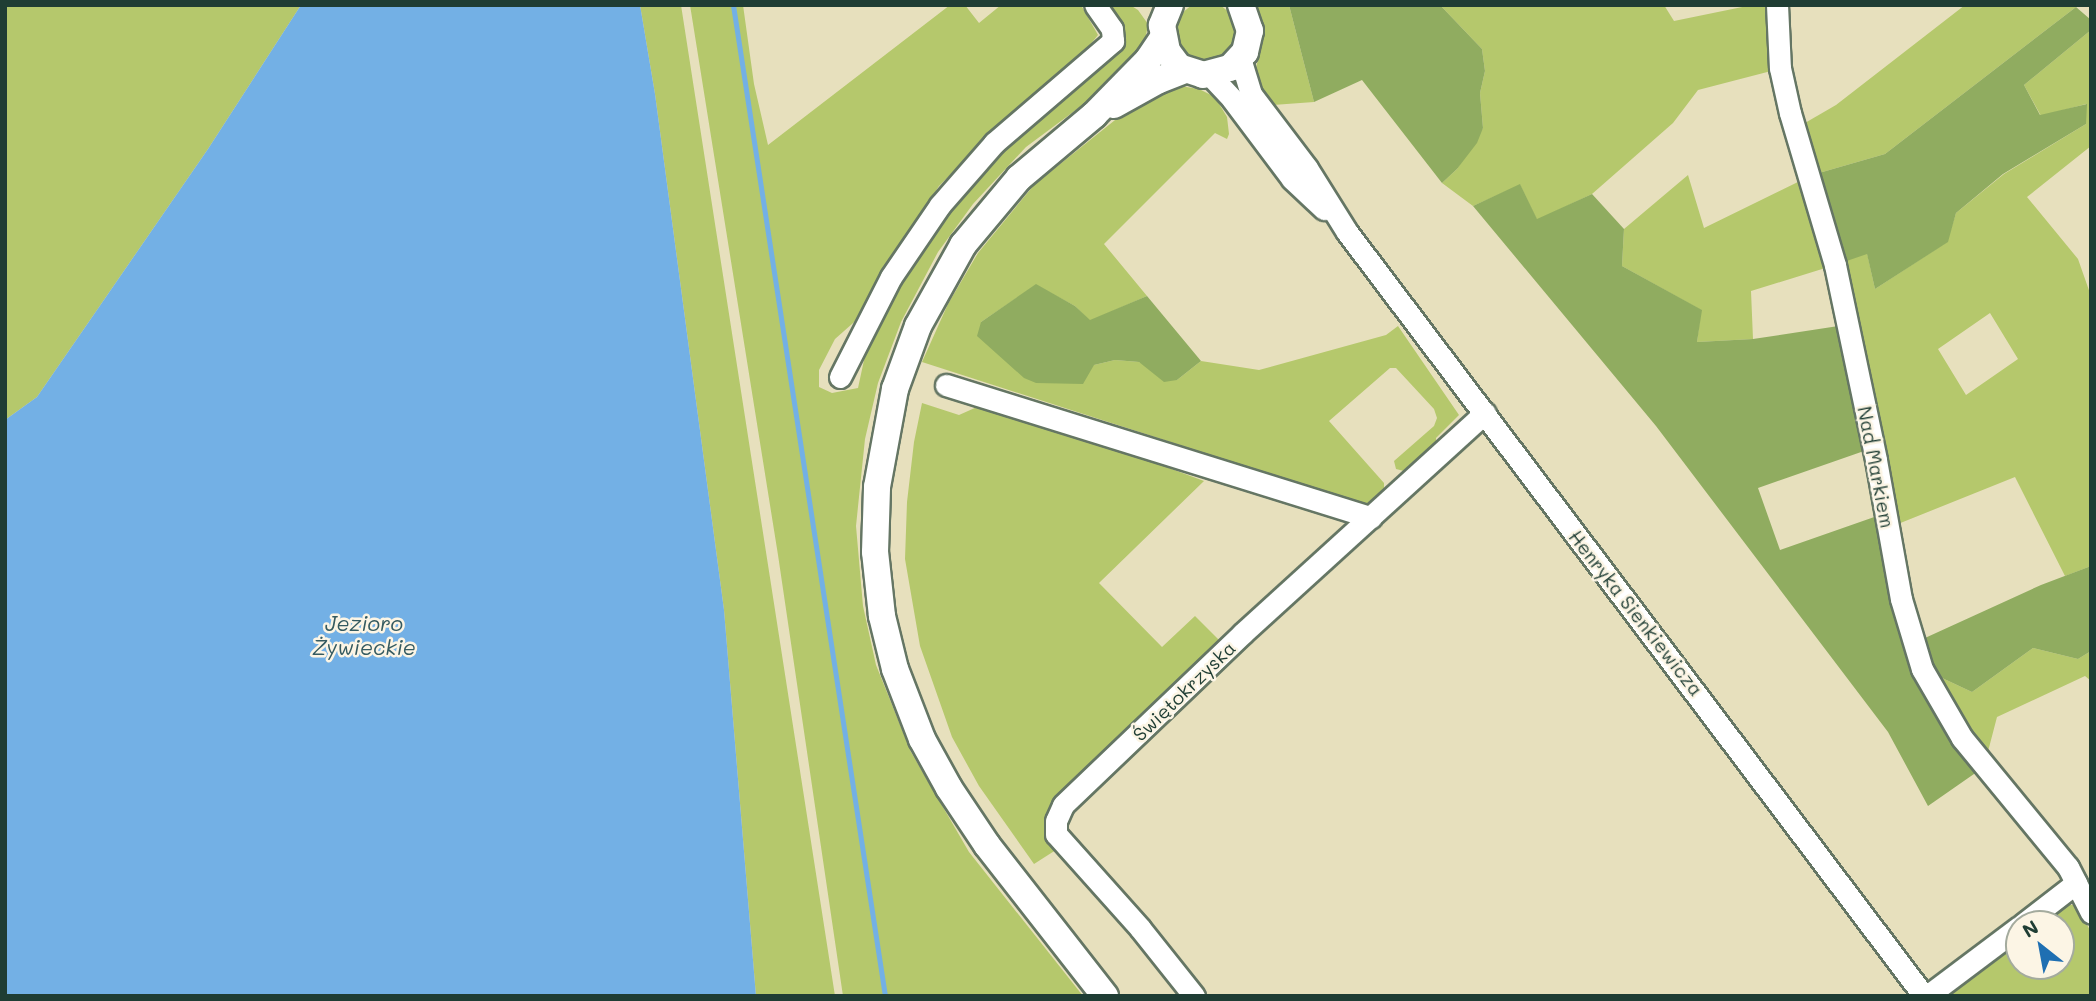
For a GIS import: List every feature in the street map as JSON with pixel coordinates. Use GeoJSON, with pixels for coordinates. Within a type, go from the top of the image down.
{"type":"FeatureCollection","features":[{"type":"Feature","properties":{"kind":"main road"},"geometry":{"type":"LineString","coordinates":[[1094,115],[1159,80],[1230,68],[1241,58],[1250,31],[1241,5]]}},
{"type":"Feature","properties":{"kind":"main road"},"geometry":{"type":"LineString","coordinates":[[1163,15],[1170,57],[1197,73]]}},
{"type":"Feature","properties":{"kind":"main road"},"geometry":{"type":"LineString","coordinates":[[1105,996],[986,845],[949,788],[922,739],[903,694],[882,616],[875,541],[877,487],[886,425],[901,372],[932,296],[963,245],[1000,198],[1041,157],[1094,115],[1148,60],[1163,15]]}},
{"type":"Feature","properties":{"kind":"street"},"geometry":{"type":"LineString","coordinates":[[840,377],[891,277],[940,205],[994,143],[1113,41],[1112,29],[1095,5]]}},
{"type":"Feature","properties":{"kind":"street","name":"Nad Markiem"},"geometry":{"type":"LineString","coordinates":[[1777,5],[1780,68],[1790,113],[1835,265],[1876,460],[1901,599],[1922,669],[1962,738],[2068,867],[2091,912]]}},
{"type":"Feature","properties":{"kind":"street","name":"Henryka Sienkiewicza"},"geometry":{"type":"LineString","coordinates":[[1241,58],[1251,94],[1307,168],[1347,232],[1926,996]]}},
{"type":"Feature","properties":{"kind":"street","name":"Henryka Sienkiewicza"},"geometry":{"type":"LineString","coordinates":[[1197,73],[1232,99],[1292,179],[1347,232]]}},
{"type":"Feature","properties":{"kind":"street"},"geometry":{"type":"LineString","coordinates":[[946,385],[1371,517]]}},
{"type":"Feature","properties":{"kind":"street","name":"Świętokrzyska"},"geometry":{"type":"LineString","coordinates":[[1194,996],[1140,928],[1056,834],[1056,821],[1063,805],[1118,761],[1371,517],[1485,413]]}},
{"type":"Feature","properties":{"kind":"street"},"geometry":{"type":"LineString","coordinates":[[2041,910],[2076,883]]}},
{"type":"Feature","properties":{"kind":"street"},"geometry":{"type":"LineString","coordinates":[[1926,996],[2005,937]]}},
{"type":"Feature","properties":{"kind":"green space"},"geometry":{"type":"Polygon","coordinates":[[[1206,2],[1223,7],[1231,15],[1236,32],[1231,49],[1223,57],[1206,62],[1189,57],[1181,49],[1176,32],[1181,15],[1189,7],[1206,2]]]}},
{"type":"Feature","properties":{"kind":"green space"},"geometry":{"type":"Polygon","coordinates":[[[5,5],[301,5],[208,149],[37,397],[5,420],[5,5]]]}},
{"type":"Feature","properties":{"kind":"green space"},"geometry":{"type":"Polygon","coordinates":[[[640,5],[681,5],[835,996],[756,996],[724,610],[655,94],[640,5]]]}},
{"type":"Feature","properties":{"kind":"green space"},"geometry":{"type":"Polygon","coordinates":[[[690,5],[743,5],[754,84],[768,145],[950,5],[965,5],[979,23],[1001,5],[1081,5],[1098,35],[1082,55],[998,127],[939,186],[894,256],[861,316],[835,339],[819,370],[819,387],[832,393],[858,388],[869,337],[922,238],[992,152],[1110,52],[1104,5],[1130,5],[1138,10],[1148,24],[1144,47],[1100,92],[1026,147],[973,204],[938,252],[901,322],[878,383],[865,439],[856,526],[863,606],[876,665],[911,752],[969,852],[1083,996],[843,996],[778,555],[690,5]]]}},
{"type":"Feature","properties":{"kind":"green space"},"geometry":{"type":"Polygon","coordinates":[[[1256,5],[1289,5],[1314,102],[1273,105],[1257,81],[1255,71],[1264,37],[1256,5]]]}},
{"type":"Feature","properties":{"kind":"green space"},"geometry":{"type":"Polygon","coordinates":[[[1289,5],[1440,5],[1482,49],[1485,71],[1480,93],[1483,128],[1477,143],[1457,169],[1442,183],[1362,80],[1314,102],[1289,5]]]}},
{"type":"Feature","properties":{"kind":"green space"},"geometry":{"type":"Polygon","coordinates":[[[1440,5],[1664,5],[1674,21],[1752,5],[1777,5],[1775,70],[1698,90],[1673,123],[1592,194],[1537,220],[1520,185],[1473,206],[1442,183],[1457,169],[1483,128],[1480,93],[1485,71],[1482,49],[1440,5]]]}},
{"type":"Feature","properties":{"kind":"green space"},"geometry":{"type":"Polygon","coordinates":[[[1965,5],[2076,7],[1885,154],[1812,175],[1798,127],[1836,105],[1965,5]]]}},
{"type":"Feature","properties":{"kind":"green space"},"geometry":{"type":"Polygon","coordinates":[[[2076,7],[2091,20],[2091,30],[2024,85],[2040,115],[2087,104],[2086,124],[2003,174],[1956,213],[1948,242],[1875,289],[1867,254],[1835,265],[1812,175],[1885,154],[2076,7]]]}},
{"type":"Feature","properties":{"kind":"green space"},"geometry":{"type":"Polygon","coordinates":[[[2091,30],[2091,146],[2027,197],[2078,259],[2091,296],[2091,566],[2065,576],[2015,477],[1888,528],[1835,265],[1751,291],[1753,339],[1697,342],[1701,310],[1622,266],[1624,229],[1688,175],[1704,228],[1802,180],[1835,264],[1867,253],[1875,289],[1947,242],[1956,213],[2004,174],[2086,124],[2086,104],[2041,116],[2024,85],[2091,30]],[[1990,313],[1938,349],[1966,395],[2018,359],[1990,313]]]}},
{"type":"Feature","properties":{"kind":"green space"},"geometry":{"type":"Polygon","coordinates":[[[1180,86],[1199,89],[1215,97],[1227,117],[1229,134],[1227,139],[1215,133],[1104,244],[1147,296],[1090,321],[1075,306],[1036,285],[981,322],[1094,365],[1115,360],[1139,362],[1177,380],[1201,361],[1259,370],[1386,335],[1398,326],[1459,415],[1436,438],[1436,445],[1404,471],[1396,469],[1394,461],[1434,426],[1437,418],[1434,409],[1396,368],[1390,368],[1329,421],[1384,483],[1384,493],[1366,508],[1279,477],[922,362],[948,304],[978,253],[1034,185],[1145,96],[1180,86]]]}},
{"type":"Feature","properties":{"kind":"green space"},"geometry":{"type":"Polygon","coordinates":[[[1520,184],[1537,219],[1592,194],[1624,229],[1622,266],[1702,310],[1697,342],[1753,339],[1845,325],[1864,451],[1758,488],[1780,550],[1880,515],[1914,643],[2041,585],[2091,566],[2091,651],[2078,659],[2033,648],[1972,692],[1925,670],[1984,767],[1928,806],[1888,732],[1656,426],[1473,206],[1520,184]]]}},
{"type":"Feature","properties":{"kind":"green space"},"geometry":{"type":"Polygon","coordinates":[[[1036,284],[1075,306],[1090,320],[1147,296],[1201,361],[1177,380],[1164,382],[1139,362],[1115,360],[1094,365],[1083,384],[1036,383],[1024,378],[977,336],[981,322],[1036,284]]]}},
{"type":"Feature","properties":{"kind":"green space"},"geometry":{"type":"Polygon","coordinates":[[[922,403],[959,415],[977,407],[1072,432],[1204,481],[1099,583],[1162,647],[1195,616],[1220,641],[1055,803],[1045,817],[1047,830],[1059,848],[1034,864],[979,786],[952,737],[920,646],[905,559],[907,502],[922,403]]]}},
{"type":"Feature","properties":{"kind":"green space"},"geometry":{"type":"Polygon","coordinates":[[[2033,648],[2078,659],[2091,651],[2091,681],[2085,676],[1997,717],[1985,763],[1925,670],[1972,692],[2033,648]]]}},
{"type":"Feature","properties":{"kind":"green space"},"geometry":{"type":"Polygon","coordinates":[[[2065,905],[2076,905],[2091,932],[2091,996],[1947,996],[2005,949],[2005,980],[2075,980],[2075,910],[2057,910],[2065,905]]]}},
{"type":"Feature","properties":{"kind":"water","name":"Jezioro Żywieckie"},"geometry":{"type":"Polygon","coordinates":[[[301,5],[640,5],[655,94],[724,610],[756,996],[5,996],[5,420],[37,397],[208,149],[301,5]]]}},
{"type":"Feature","properties":{"kind":"waterway"},"geometry":{"type":"LineString","coordinates":[[733,5],[885,996]]}}]}
